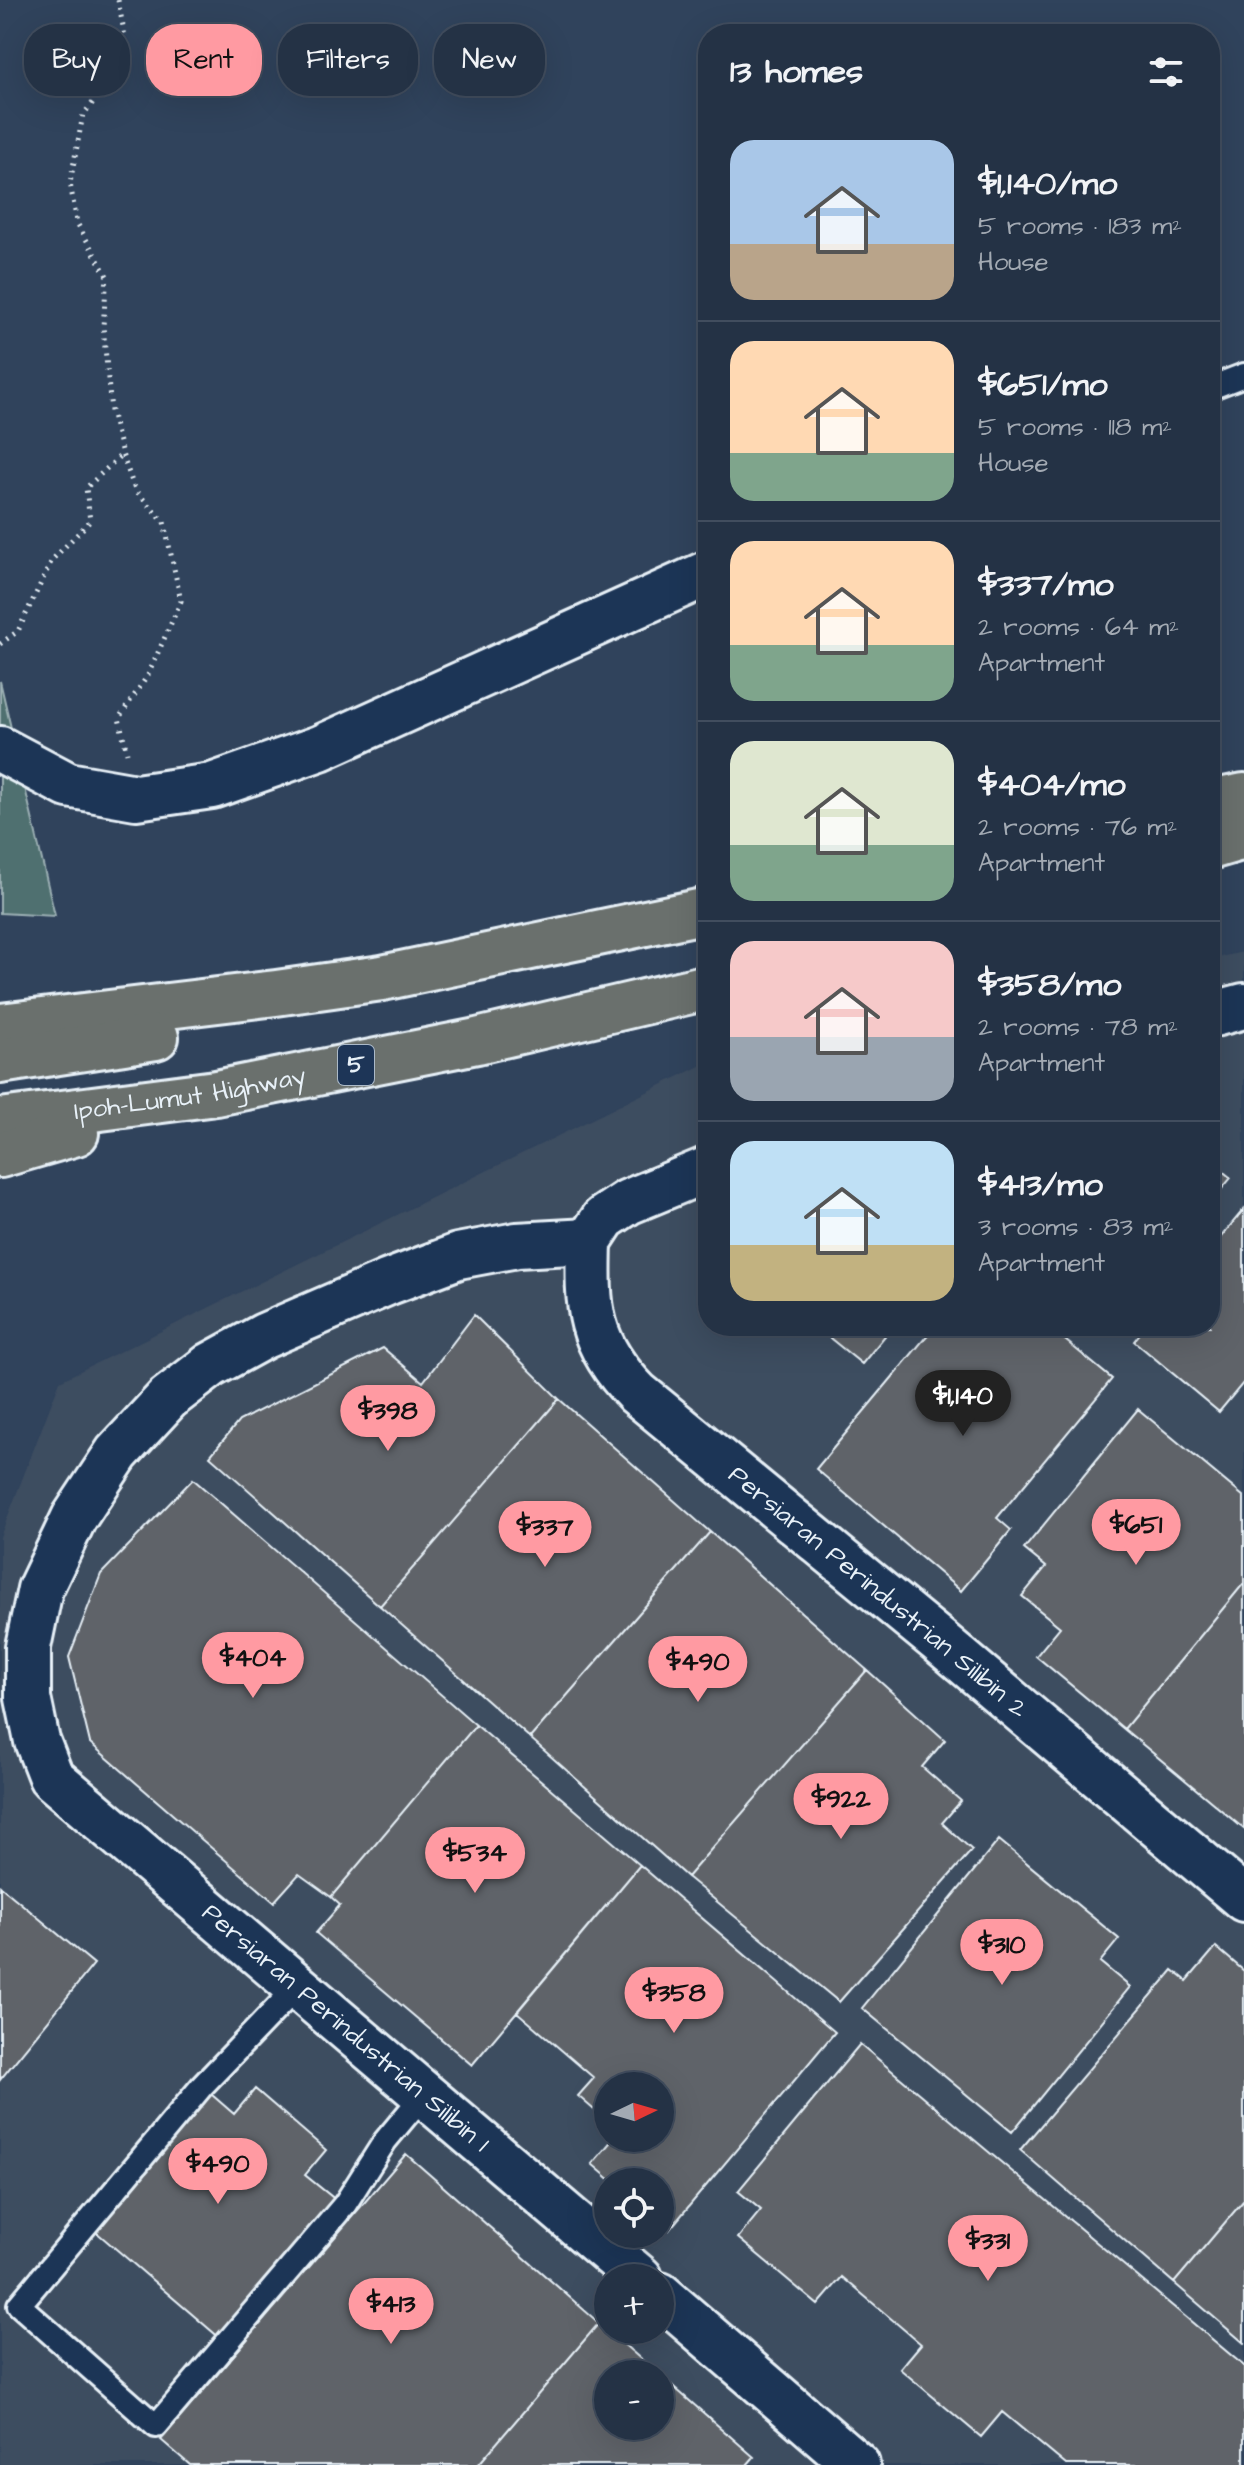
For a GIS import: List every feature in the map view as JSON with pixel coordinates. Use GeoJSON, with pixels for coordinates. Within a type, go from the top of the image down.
{"type":"FeatureCollection","features":[{"type":"Feature","properties":{"kind":"highway"},"geometry":{"type":"LineString","coordinates":[[1220,801],[1244,796]]}},
{"type":"Feature","properties":{"kind":"highway"},"geometry":{"type":"LineString","coordinates":[[1220,844],[1244,837]]}},
{"type":"Feature","properties":{"kind":"highway"},"geometry":{"type":"LineString","coordinates":[[0,1026],[382,978],[698,912]]}},
{"type":"Feature","properties":{"kind":"highway"},"geometry":{"type":"LineString","coordinates":[[0,1061],[176,1033],[280,1008],[382,978]]}},
{"type":"Feature","properties":{"kind":"highway","name":"Ipoh-Lumut Highway"},"geometry":{"type":"LineString","coordinates":[[0,1121],[216,1093],[477,1041],[698,989]]}},
{"type":"Feature","properties":{"kind":"highway"},"geometry":{"type":"LineString","coordinates":[[0,1155],[216,1093]]}},
{"type":"Feature","properties":{"kind":"street"},"geometry":{"type":"LineString","coordinates":[[0,749],[68,785],[136,797],[212,786],[320,748],[698,578]]}},
{"type":"Feature","properties":{"kind":"street"},"geometry":{"type":"LineString","coordinates":[[1220,1012],[1244,1006]]}},
{"type":"Feature","properties":{"kind":"street"},"geometry":{"type":"LineString","coordinates":[[589,1241],[604,1218],[628,1202],[698,1173]]}},
{"type":"Feature","properties":{"kind":"street","name":"Persiaran Perindustrian Silibin 1"},"geometry":{"type":"LineString","coordinates":[[589,1241],[517,1245],[444,1261],[264,1336],[211,1365],[168,1398],[117,1453],[74,1518],[40,1589],[28,1647],[28,1698],[37,1741],[51,1777],[624,2264]]}},
{"type":"Feature","properties":{"kind":"street","name":"Persiaran Perindustrian Silibin 2"},"geometry":{"type":"LineString","coordinates":[[589,1241],[591,1320],[618,1373],[637,1393],[938,1640],[1244,1899]]}},
{"type":"Feature","properties":{"kind":"street"},"geometry":{"type":"LineString","coordinates":[[674,2307],[857,2465]]}},
{"type":"Feature","properties":{"kind":"lane"},"geometry":{"type":"LineString","coordinates":[[1220,384],[1244,375]]}},
{"type":"Feature","properties":{"kind":"lane"},"geometry":{"type":"LineString","coordinates":[[298,1986],[202,2086],[19,2305],[156,2426],[345,2204],[385,2141],[425,2093]]}},
{"type":"Feature","properties":{"kind":"path"},"geometry":{"type":"LineString","coordinates":[[118,0],[125,37],[110,81],[83,115],[70,183],[77,223],[107,276],[103,326],[111,411],[122,454],[135,490],[164,522],[181,601],[148,675],[119,718],[136,797]]}},
{"type":"Feature","properties":{"kind":"path"},"geometry":{"type":"LineString","coordinates":[[0,644],[18,631],[52,560],[90,521],[86,488],[122,454]]}},
{"type":"Feature","properties":{"kind":"shaded area"},"geometry":{"type":"Polygon","coordinates":[[[1244,952],[1244,2465],[0,2465],[0,1537],[60,1381],[698,1067],[698,1336],[1220,1336],[1220,957],[1244,952]]]}},
{"type":"Feature","properties":{"kind":"green space"},"geometry":{"type":"Polygon","coordinates":[[[0,681],[55,916],[0,913],[0,681]]]}},
{"type":"Feature","properties":{"kind":"building"},"geometry":{"type":"Polygon","coordinates":[[[1220,1169],[1231,1178],[1220,1191],[1220,1169]]]}},
{"type":"Feature","properties":{"kind":"building"},"geometry":{"type":"Polygon","coordinates":[[[1244,1209],[1244,1382],[1219,1412],[1134,1341],[1138,1336],[1220,1336],[1220,1238],[1244,1209]]]}},
{"type":"Feature","properties":{"kind":"building"},"geometry":{"type":"Polygon","coordinates":[[[474,1315],[559,1399],[380,1606],[210,1456],[239,1421],[383,1348],[423,1382],[474,1315]]]}},
{"type":"Feature","properties":{"kind":"building"},"geometry":{"type":"Polygon","coordinates":[[[827,1336],[885,1336],[862,1364],[827,1336]]]}},
{"type":"Feature","properties":{"kind":"building"},"geometry":{"type":"Polygon","coordinates":[[[927,1336],[1060,1336],[1112,1379],[997,1518],[1011,1530],[961,1591],[816,1469],[927,1336]]]}},
{"type":"Feature","properties":{"kind":"building"},"geometry":{"type":"Polygon","coordinates":[[[559,1399],[710,1532],[530,1738],[380,1606],[559,1399]]]}},
{"type":"Feature","properties":{"kind":"building"},"geometry":{"type":"Polygon","coordinates":[[[1138,1409],[1244,1497],[1244,1583],[1124,1729],[1036,1656],[1060,1627],[1022,1596],[1046,1567],[1024,1549],[1138,1409]]]}},
{"type":"Feature","properties":{"kind":"building"},"geometry":{"type":"Polygon","coordinates":[[[193,1479],[476,1725],[331,1897],[299,1874],[274,1902],[90,1743],[69,1657],[101,1574],[193,1479]]]}},
{"type":"Feature","properties":{"kind":"building"},"geometry":{"type":"Polygon","coordinates":[[[710,1532],[867,1670],[687,1877],[530,1738],[710,1532]]]}},
{"type":"Feature","properties":{"kind":"building"},"geometry":{"type":"Polygon","coordinates":[[[1244,1583],[1244,1829],[1124,1729],[1244,1583]]]}},
{"type":"Feature","properties":{"kind":"building"},"geometry":{"type":"Polygon","coordinates":[[[867,1670],[945,1740],[922,1767],[961,1801],[942,1823],[972,1850],[839,2002],[687,1877],[867,1670]]]}},
{"type":"Feature","properties":{"kind":"building"},"geometry":{"type":"Polygon","coordinates":[[[476,1725],[640,1865],[472,2065],[316,1933],[340,1905],[331,1897],[476,1725]]]}},
{"type":"Feature","properties":{"kind":"building"},"geometry":{"type":"Polygon","coordinates":[[[999,1840],[1119,1939],[1100,1962],[1130,1987],[1012,2132],[862,2008],[999,1840]]]}},
{"type":"Feature","properties":{"kind":"building"},"geometry":{"type":"Polygon","coordinates":[[[640,1865],[835,2032],[674,2224],[674,2168],[597,2168],[592,2164],[602,2152],[674,2152],[674,2072],[594,2072],[594,2078],[517,2012],[640,1865]]]}},
{"type":"Feature","properties":{"kind":"building"},"geometry":{"type":"Polygon","coordinates":[[[0,1886],[94,1964],[0,2080],[0,1886]]]}},
{"type":"Feature","properties":{"kind":"building"},"geometry":{"type":"Polygon","coordinates":[[[1216,1947],[1244,1971],[1244,2200],[1174,2283],[1020,2150],[1173,1970],[1187,1981],[1216,1947]]]}},
{"type":"Feature","properties":{"kind":"building"},"geometry":{"type":"Polygon","coordinates":[[[860,2044],[1244,2366],[1244,2465],[1066,2465],[1002,2412],[981,2437],[900,2369],[921,2344],[842,2277],[818,2305],[738,2238],[761,2210],[738,2191],[860,2044]]]}},
{"type":"Feature","properties":{"kind":"building"},"geometry":{"type":"Polygon","coordinates":[[[594,2078],[594,2110],[578,2096],[594,2078]]]}},
{"type":"Feature","properties":{"kind":"building"},"geometry":{"type":"Polygon","coordinates":[[[204,2088],[234,2114],[255,2089],[326,2150],[305,2175],[337,2201],[221,2339],[88,2225],[204,2088]]]}},
{"type":"Feature","properties":{"kind":"building"},"geometry":{"type":"Polygon","coordinates":[[[406,2154],[594,2319],[594,2329],[478,2465],[190,2465],[161,2440],[406,2154]]]}},
{"type":"Feature","properties":{"kind":"building"},"geometry":{"type":"Polygon","coordinates":[[[1244,2200],[1244,2343],[1174,2283],[1244,2200]]]}},
{"type":"Feature","properties":{"kind":"building"},"geometry":{"type":"Polygon","coordinates":[[[594,2329],[594,2344],[623,2344],[642,2360],[594,2360],[594,2440],[674,2440],[674,2387],[754,2457],[747,2465],[478,2465],[594,2329]]]}}]}
